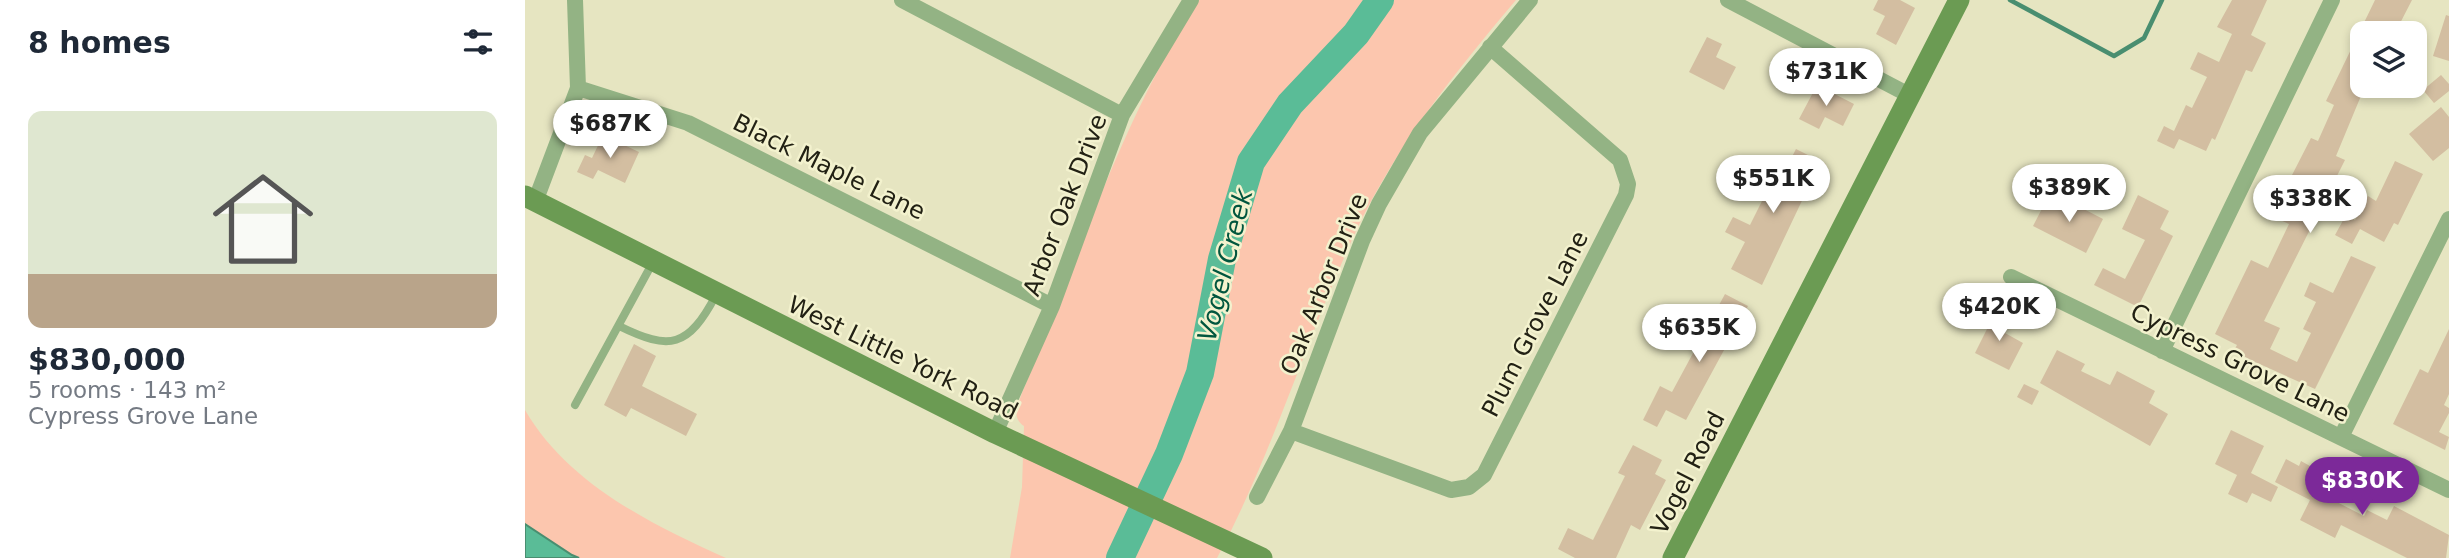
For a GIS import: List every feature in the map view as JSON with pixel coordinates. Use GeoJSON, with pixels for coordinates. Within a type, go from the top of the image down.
{"type":"FeatureCollection","features":[{"type":"Feature","properties":{"kind":"street"},"geometry":{"type":"LineString","coordinates":[[530,199],[578,88],[575,0]]}},
{"type":"Feature","properties":{"kind":"street"},"geometry":{"type":"LineString","coordinates":[[902,0],[1122,115]]}},
{"type":"Feature","properties":{"kind":"street","name":"Arbor Oak Drive"},"geometry":{"type":"LineString","coordinates":[[995,433],[1052,306],[1122,115],[1191,0]]}},
{"type":"Feature","properties":{"kind":"street","name":"Oak Arbor Drive"},"geometry":{"type":"LineString","coordinates":[[1257,497],[1291,431],[1362,242],[1379,204],[1420,133],[1530,0]]}},
{"type":"Feature","properties":{"kind":"street"},"geometry":{"type":"LineString","coordinates":[[1728,0],[1911,96]]}},
{"type":"Feature","properties":{"kind":"street","name":"Vogel Road"},"geometry":{"type":"LineString","coordinates":[[1673,558],[1959,0]]}},
{"type":"Feature","properties":{"kind":"street"},"geometry":{"type":"LineString","coordinates":[[2162,351],[2332,0]]}},
{"type":"Feature","properties":{"kind":"street","name":"Plum Grove Lane"},"geometry":{"type":"LineString","coordinates":[[1291,431],[1451,490],[1469,487],[1484,475],[1626,195],[1628,184],[1620,160],[1490,47]]}},
{"type":"Feature","properties":{"kind":"street","name":"Black Maple Lane"},"geometry":{"type":"LineString","coordinates":[[578,88],[688,123],[1052,306]]}},
{"type":"Feature","properties":{"kind":"street","name":"West Little York Road"},"geometry":{"type":"LineString","coordinates":[[530,199],[995,433],[1262,558]]}},
{"type":"Feature","properties":{"kind":"street"},"geometry":{"type":"LineString","coordinates":[[2341,437],[2449,219]]}},
{"type":"Feature","properties":{"kind":"street","name":"Cypress Grove Lane"},"geometry":{"type":"LineString","coordinates":[[2011,277],[2449,490]]}},
{"type":"Feature","properties":{"kind":"lane"},"geometry":{"type":"LineString","coordinates":[[575,405],[653,262]]}},
{"type":"Feature","properties":{"kind":"lane"},"geometry":{"type":"LineString","coordinates":[[619,326],[651,342],[674,340],[696,327],[717,295]]}},
{"type":"Feature","properties":{"kind":"shaded area"},"geometry":{"type":"Polygon","coordinates":[[[1199,0],[1516,0],[1429,110],[1372,199],[1338,272],[1255,478],[1217,558],[1010,558],[1022,487],[1024,426],[1017,415],[1019,402],[1123,143],[1171,46],[1199,0]]]}},
{"type":"Feature","properties":{"kind":"shaded area"},"geometry":{"type":"Polygon","coordinates":[[[525,410],[564,460],[613,499],[669,531],[726,558],[525,558],[525,410]]]}},
{"type":"Feature","properties":{"kind":"shaded area"},"geometry":{"type":"Polygon","coordinates":[[[525,524],[572,555],[579,558],[525,558],[525,524]]]}},
{"type":"Feature","properties":{"kind":"building"},"geometry":{"type":"Polygon","coordinates":[[[1878,0],[1900,0],[1915,8],[1896,45],[1876,34],[1885,16],[1873,10],[1878,0]]]}},
{"type":"Feature","properties":{"kind":"building"},"geometry":{"type":"Polygon","coordinates":[[[2232,0],[2267,0],[2251,35],[2266,43],[2252,72],[2246,70],[2215,140],[2212,138],[2206,151],[2179,139],[2174,149],[2157,141],[2164,126],[2174,131],[2186,105],[2192,108],[2207,77],[2190,69],[2198,52],[2219,62],[2232,34],[2217,27],[2232,0]]]}},
{"type":"Feature","properties":{"kind":"building"},"geometry":{"type":"Polygon","coordinates":[[[2375,0],[2412,0],[2401,21],[2365,21],[2375,0]]]}},
{"type":"Feature","properties":{"kind":"building"},"geometry":{"type":"Polygon","coordinates":[[[2446,15],[2449,16],[2449,61],[2433,56],[2446,15]]]}},
{"type":"Feature","properties":{"kind":"building"},"geometry":{"type":"Polygon","coordinates":[[[1707,37],[1722,44],[1716,57],[1736,67],[1724,90],[1689,72],[1707,37]]]}},
{"type":"Feature","properties":{"kind":"building"},"geometry":{"type":"Polygon","coordinates":[[[2350,52],[2350,98],[2360,98],[2336,156],[2345,160],[2264,321],[2280,328],[2270,349],[2297,362],[2311,333],[2303,329],[2316,302],[2304,296],[2310,282],[2333,293],[2351,256],[2376,267],[2315,389],[2233,352],[2237,345],[2215,334],[2251,260],[2268,268],[2289,224],[2271,216],[2311,138],[2318,141],[2334,105],[2326,101],[2350,52]]]}},
{"type":"Feature","properties":{"kind":"building"},"geometry":{"type":"Polygon","coordinates":[[[2441,75],[2449,84],[2449,91],[2434,103],[2427,95],[2427,87],[2441,75]]]}},
{"type":"Feature","properties":{"kind":"building"},"geometry":{"type":"Polygon","coordinates":[[[1817,85],[1854,104],[1843,126],[1825,117],[1819,129],[1799,119],[1817,85]]]}},
{"type":"Feature","properties":{"kind":"building"},"geometry":{"type":"Polygon","coordinates":[[[2441,107],[2449,117],[2449,148],[2433,161],[2409,134],[2441,107]]]}},
{"type":"Feature","properties":{"kind":"building"},"geometry":{"type":"Polygon","coordinates":[[[603,135],[639,152],[625,183],[598,170],[593,179],[577,172],[585,155],[592,158],[603,135]]]}},
{"type":"Feature","properties":{"kind":"building"},"geometry":{"type":"Polygon","coordinates":[[[1796,149],[1826,164],[1813,190],[1808,188],[1762,285],[1731,269],[1745,242],[1725,232],[1733,217],[1750,225],[1766,193],[1747,185],[1755,168],[1780,180],[1796,149]]]}},
{"type":"Feature","properties":{"kind":"building"},"geometry":{"type":"Polygon","coordinates":[[[2395,161],[2423,174],[2398,225],[2394,223],[2384,242],[2360,229],[2352,244],[2335,235],[2346,215],[2355,220],[2368,196],[2376,201],[2395,161]]]}},
{"type":"Feature","properties":{"kind":"building"},"geometry":{"type":"Polygon","coordinates":[[[2138,195],[2169,211],[2160,229],[2173,236],[2138,307],[2094,285],[2103,268],[2125,279],[2145,240],[2122,229],[2138,195]]]}},
{"type":"Feature","properties":{"kind":"building"},"geometry":{"type":"Polygon","coordinates":[[[2048,197],[2074,210],[2076,205],[2103,219],[2086,253],[2033,226],[2048,197]]]}},
{"type":"Feature","properties":{"kind":"building"},"geometry":{"type":"Polygon","coordinates":[[[1725,294],[1748,306],[1686,420],[1666,410],[1657,427],[1643,420],[1660,386],[1672,392],[1725,294]]]}},
{"type":"Feature","properties":{"kind":"building"},"geometry":{"type":"Polygon","coordinates":[[[1995,313],[2011,321],[2005,333],[2023,343],[2009,370],[1975,353],[1995,313]]]}},
{"type":"Feature","properties":{"kind":"building"},"geometry":{"type":"Polygon","coordinates":[[[2449,329],[2449,394],[2444,405],[2449,408],[2449,413],[2439,432],[2449,437],[2445,450],[2393,424],[2420,369],[2428,373],[2449,329]]]}},
{"type":"Feature","properties":{"kind":"building"},"geometry":{"type":"Polygon","coordinates":[[[634,344],[656,356],[642,386],[697,414],[686,436],[631,408],[626,417],[604,405],[634,344]]]}},
{"type":"Feature","properties":{"kind":"building"},"geometry":{"type":"Polygon","coordinates":[[[2057,350],[2085,364],[2081,371],[2110,385],[2117,371],[2155,391],[2149,403],[2168,414],[2150,446],[2040,383],[2057,350]]]}},
{"type":"Feature","properties":{"kind":"building"},"geometry":{"type":"Polygon","coordinates":[[[2024,384],[2039,391],[2032,405],[2017,397],[2024,384]]]}},
{"type":"Feature","properties":{"kind":"building"},"geometry":{"type":"Polygon","coordinates":[[[2231,430],[2264,446],[2251,473],[2278,487],[2271,502],[2252,493],[2247,503],[2228,494],[2237,475],[2215,464],[2231,430]]]}},
{"type":"Feature","properties":{"kind":"building"},"geometry":{"type":"Polygon","coordinates":[[[1633,445],[1662,460],[1655,474],[1666,480],[1640,530],[1631,525],[1616,558],[1575,558],[1558,549],[1568,528],[1593,540],[1625,476],[1618,473],[1633,445]]]}},
{"type":"Feature","properties":{"kind":"building"},"geometry":{"type":"Polygon","coordinates":[[[2286,459],[2299,466],[2301,461],[2319,471],[2316,475],[2338,486],[2331,499],[2364,516],[2367,510],[2387,520],[2394,506],[2449,535],[2446,558],[2407,558],[2341,525],[2335,538],[2300,520],[2310,500],[2275,482],[2286,459]]]}},
{"type":"Feature","properties":{"kind":"waterway","name":"Vogel Creek"},"geometry":{"type":"LineString","coordinates":[[1120,558],[1169,454],[1200,373],[1222,259],[1251,162],[1290,104],[1356,34],[1380,0]]}},
{"type":"Feature","properties":{"kind":"waterway"},"geometry":{"type":"LineString","coordinates":[[2010,0],[2114,56],[2144,38],[2162,0]]}}]}
